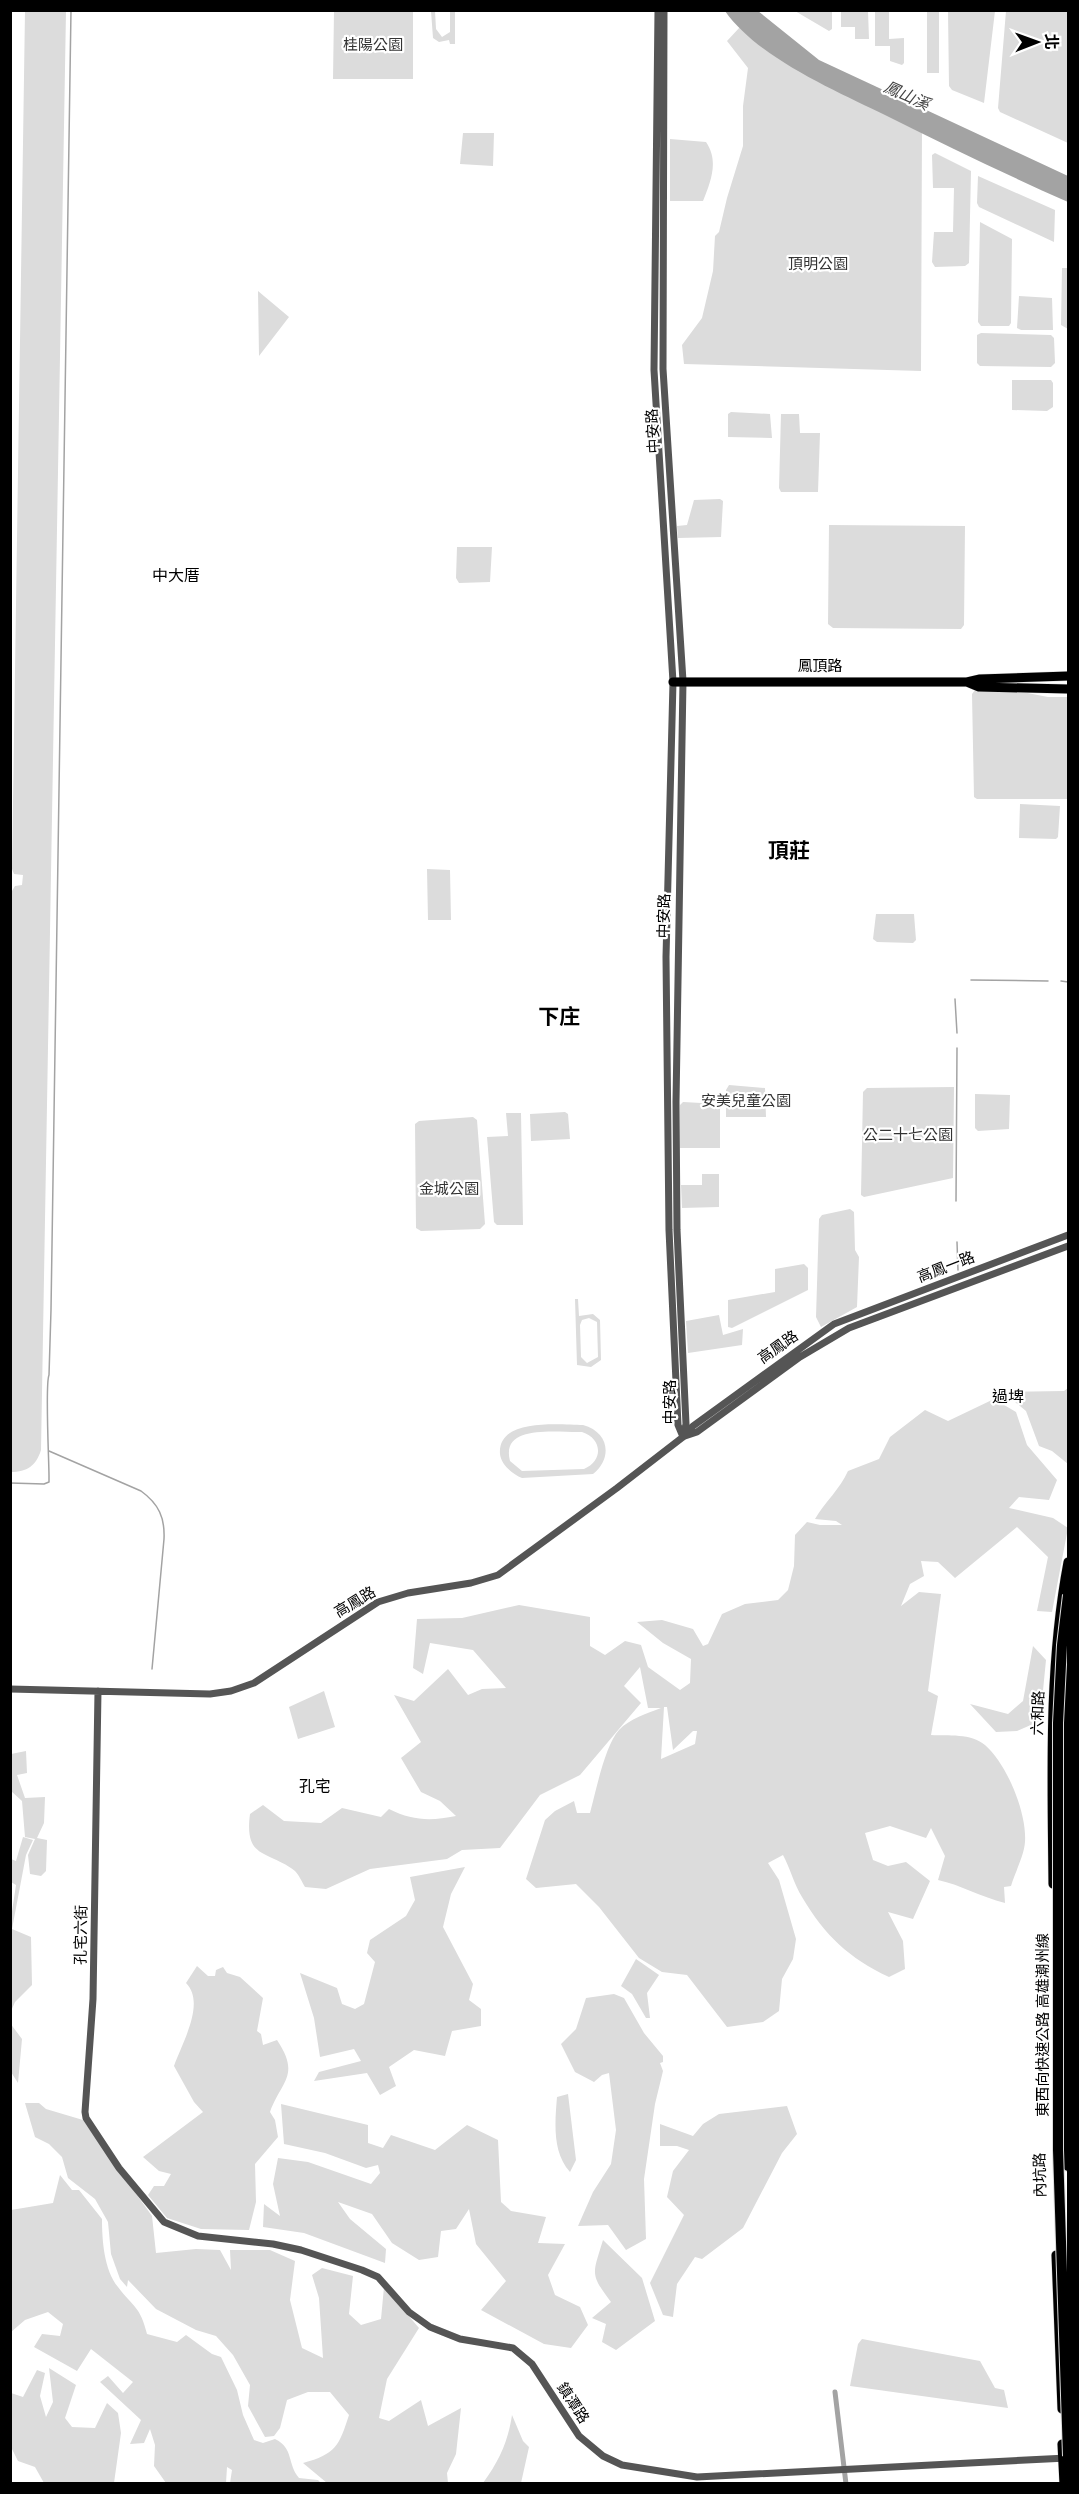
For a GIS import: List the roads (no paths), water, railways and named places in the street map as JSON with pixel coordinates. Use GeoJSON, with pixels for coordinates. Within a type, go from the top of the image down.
{"type":"FeatureCollection","features":[{"type":"Feature","properties":{"kind":"highway","name":"東西向快速公路 高雄潮州線"},"geometry":{"type":"LineString","coordinates":[[1067,2457],[1058,2150],[1058,1723],[1062,1645],[1068,1595]]}},
{"type":"Feature","properties":{"kind":"highway","name":"東西向快速公路 高雄潮州線"},"geometry":{"type":"LineString","coordinates":[[1068,1643],[1066,1747],[1068,2166]]}},
{"type":"Feature","properties":{"kind":"main road","name":"鳳頂路"},"geometry":{"type":"LineString","coordinates":[[678,682],[967,682],[980,679],[1068,676]]}},
{"type":"Feature","properties":{"kind":"main road","name":"鳳頂路"},"geometry":{"type":"LineString","coordinates":[[967,682],[979,687],[1068,689]]}},
{"type":"Feature","properties":{"kind":"main road","name":"六和路"},"geometry":{"type":"LineString","coordinates":[[1053,1866],[1053,1688],[1056,1644],[1068,1562]]}},
{"type":"Feature","properties":{"kind":"main road","name":"內坑路"},"geometry":{"type":"LineString","coordinates":[[1053,1866],[1067,2457],[1064,2484]]}},
{"type":"Feature","properties":{"kind":"street","name":"中安路"},"geometry":{"type":"LineString","coordinates":[[658,10],[654,370],[678,682]]}},
{"type":"Feature","properties":{"kind":"street","name":"中安路"},"geometry":{"type":"LineString","coordinates":[[664,10],[663,369],[678,682],[676,1114],[677,1230],[686,1424],[683,1437]]}},
{"type":"Feature","properties":{"kind":"street","name":"高鳳一路"},"geometry":{"type":"LineString","coordinates":[[834,1324],[1068,1235]]}},
{"type":"Feature","properties":{"kind":"street","name":"高鳳一路"},"geometry":{"type":"LineString","coordinates":[[838,1334],[1068,1246]]}},
{"type":"Feature","properties":{"kind":"street","name":"高鳳路"},"geometry":{"type":"LineString","coordinates":[[10,1689],[210,1694],[231,1691],[254,1683],[378,1602],[408,1593],[471,1583],[498,1575],[683,1437],[693,1425],[834,1324]]}},
{"type":"Feature","properties":{"kind":"street","name":"高鳳路"},"geometry":{"type":"LineString","coordinates":[[683,1437],[697,1432],[800,1357],[838,1334]]}},
{"type":"Feature","properties":{"kind":"street","name":"孔宅六街"},"geometry":{"type":"LineString","coordinates":[[98,1691],[93,1999],[85,2112],[86,2118],[119,2168]]}},
{"type":"Feature","properties":{"kind":"street","name":"鎮潭路"},"geometry":{"type":"LineString","coordinates":[[119,2168],[153,2211],[174,2227],[215,2239],[262,2243],[301,2250],[362,2270],[378,2277],[409,2312],[430,2327],[460,2338],[513,2348],[532,2364],[579,2436],[603,2456],[613,2461],[640,2469],[697,2477],[1067,2457]]}},
{"type":"Feature","properties":{"kind":"waterway"},"geometry":{"type":"LineString","coordinates":[[10,1483],[44,1484],[49,1482],[47,1392],[51,1310],[71,10]]}},
{"type":"Feature","properties":{"kind":"waterway"},"geometry":{"type":"LineString","coordinates":[[971,980],[1048,981]]}},
{"type":"Feature","properties":{"kind":"waterway"},"geometry":{"type":"LineString","coordinates":[[1061,981],[1068,982]]}},
{"type":"Feature","properties":{"kind":"waterway"},"geometry":{"type":"LineString","coordinates":[[955,999],[957,1033]]}},
{"type":"Feature","properties":{"kind":"waterway"},"geometry":{"type":"LineString","coordinates":[[956,1201],[957,1048]]}},
{"type":"Feature","properties":{"kind":"waterway"},"geometry":{"type":"LineString","coordinates":[[957,1242],[958,1270]]}},
{"type":"Feature","properties":{"kind":"waterway"},"geometry":{"type":"LineString","coordinates":[[49,1451],[141,1491],[160,1512],[164,1539],[152,1669]]}},
{"type":"Feature","properties":{"kind":"waterway"},"geometry":{"type":"LineString","coordinates":[[835,2392],[846,2484]]}},
{"type":"Feature","properties":{"kind":"district","name":"中大厝"},"geometry":{"type":"Point","coordinates":[176,575]}},
{"type":"Feature","properties":{"kind":"district","name":"頂莊"},"geometry":{"type":"Point","coordinates":[789,851]}},
{"type":"Feature","properties":{"kind":"district","name":"下庄"},"geometry":{"type":"Point","coordinates":[559,1017]}},
{"type":"Feature","properties":{"kind":"district","name":"過埤"},"geometry":{"type":"Point","coordinates":[1008,1396]}},
{"type":"Feature","properties":{"kind":"district","name":"孔宅"},"geometry":{"type":"Point","coordinates":[315,1786]}},
{"type":"Feature","properties":{"kind":"park label","name":"桂陽公園"},"geometry":{"type":"Point","coordinates":[373,45]}},
{"type":"Feature","properties":{"kind":"park label","name":"頂明公園"},"geometry":{"type":"Point","coordinates":[818,264]}},
{"type":"Feature","properties":{"kind":"park label","name":"安美兒童公園"},"geometry":{"type":"Point","coordinates":[746,1101]}},
{"type":"Feature","properties":{"kind":"park label","name":"公二十七公園"},"geometry":{"type":"Point","coordinates":[908,1135]}},
{"type":"Feature","properties":{"kind":"park label","name":"金城公園"},"geometry":{"type":"Point","coordinates":[449,1189]}},
{"type":"Feature","properties":{"kind":"water label","name":"鳳山溪"},"geometry":{"type":"Point","coordinates":[907,95]}}]}
